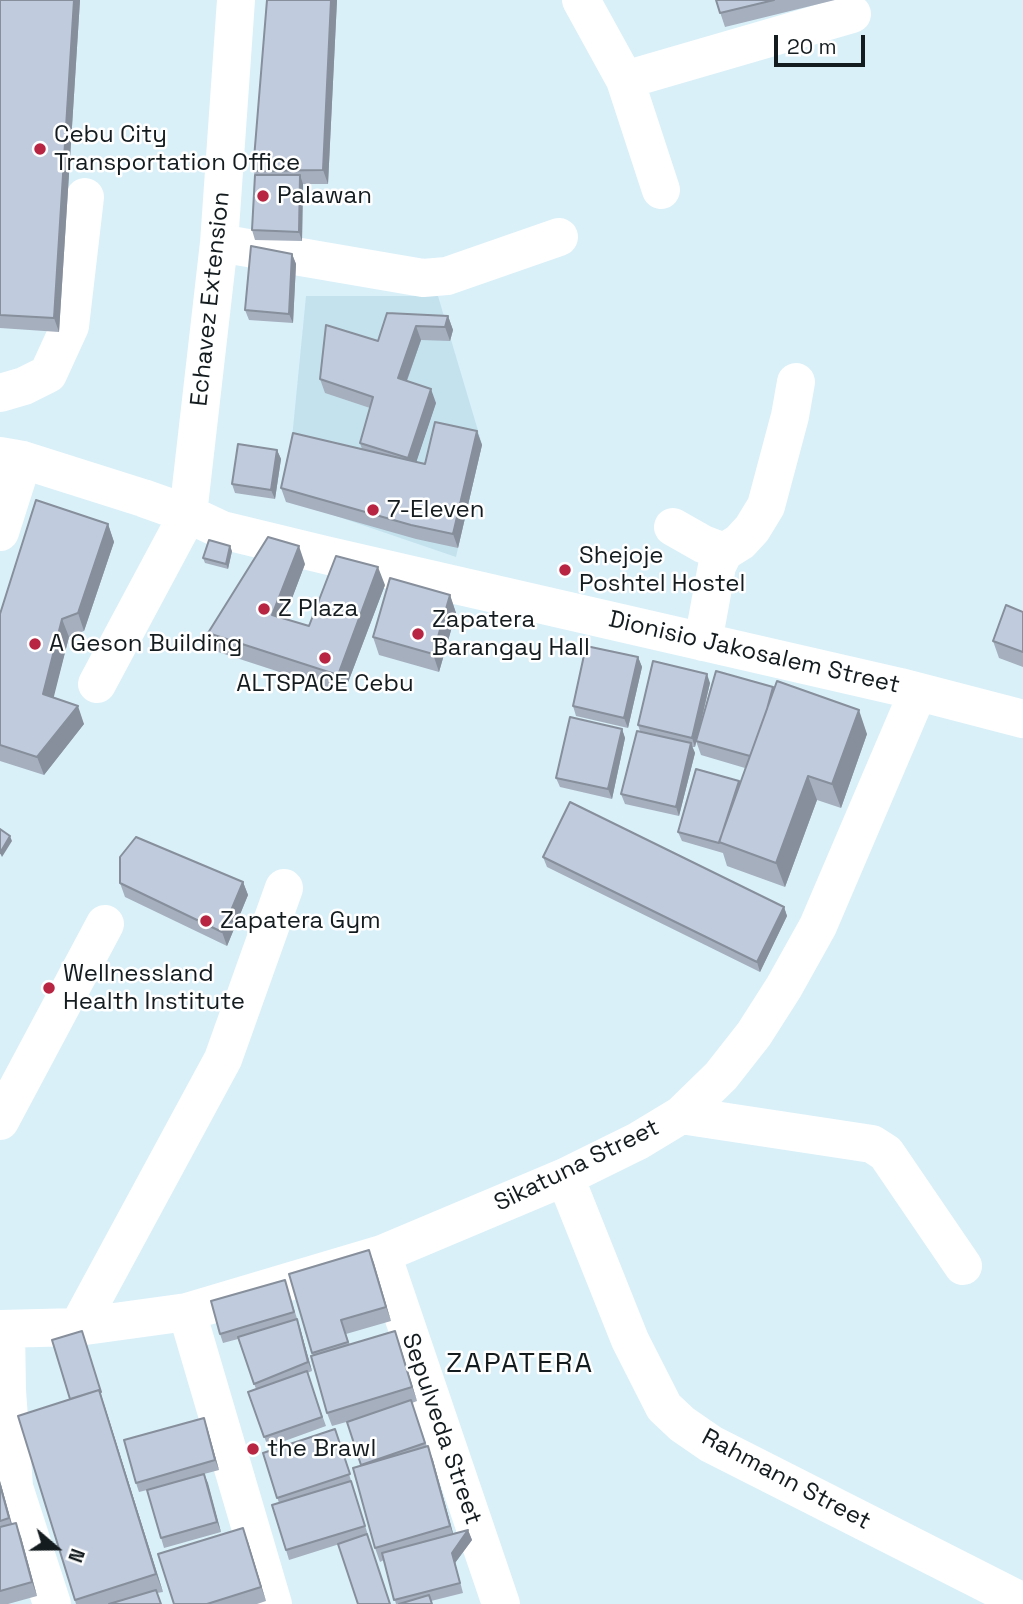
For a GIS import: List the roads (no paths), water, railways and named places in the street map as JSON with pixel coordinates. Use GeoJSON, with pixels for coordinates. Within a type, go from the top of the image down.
{"type":"FeatureCollection","features":[{"type":"Feature","properties":{"kind":"street","name":"Echavez Extension"},"geometry":{"type":"LineString","coordinates":[[188,514],[219,243],[236,0]]}},
{"type":"Feature","properties":{"kind":"street"},"geometry":{"type":"LineString","coordinates":[[581,0],[625,80],[661,191]]}},
{"type":"Feature","properties":{"kind":"street"},"geometry":{"type":"LineString","coordinates":[[625,80],[852,14]]}},
{"type":"Feature","properties":{"kind":"street"},"geometry":{"type":"LineString","coordinates":[[0,393],[24,386],[48,374],[71,326],[85,197]]}},
{"type":"Feature","properties":{"kind":"street"},"geometry":{"type":"LineString","coordinates":[[219,243],[423,278],[447,276],[559,237]]}},
{"type":"Feature","properties":{"kind":"street"},"geometry":{"type":"LineString","coordinates":[[703,642],[717,566],[724,552],[740,542],[752,529],[766,506],[796,382]]}},
{"type":"Feature","properties":{"kind":"street"},"geometry":{"type":"LineString","coordinates":[[0,532],[11,458]]}},
{"type":"Feature","properties":{"kind":"street","name":"Dionisio Jakosalem Street"},"geometry":{"type":"LineString","coordinates":[[11,458],[188,514],[222,530],[918,692],[1023,719]]}},
{"type":"Feature","properties":{"kind":"street"},"geometry":{"type":"LineString","coordinates":[[97,684],[188,514]]}},
{"type":"Feature","properties":{"kind":"street"},"geometry":{"type":"LineString","coordinates":[[673,527],[724,552]]}},
{"type":"Feature","properties":{"kind":"street","name":"Sikatuna Street"},"geometry":{"type":"LineString","coordinates":[[3,1330],[78,1327],[187,1312],[382,1254],[565,1177],[638,1141],[681,1115],[721,1076],[754,1034],[784,987],[818,926],[918,692]]}},
{"type":"Feature","properties":{"kind":"street"},"geometry":{"type":"LineString","coordinates":[[78,1327],[223,1059],[284,888]]}},
{"type":"Feature","properties":{"kind":"street"},"geometry":{"type":"LineString","coordinates":[[0,1121],[105,925]]}},
{"type":"Feature","properties":{"kind":"street"},"geometry":{"type":"LineString","coordinates":[[681,1115],[872,1144],[886,1153],[963,1266]]}},
{"type":"Feature","properties":{"kind":"street","name":"Rahmann Street"},"geometry":{"type":"LineString","coordinates":[[565,1177],[630,1340],[664,1407],[682,1424],[711,1444],[1023,1602]]}},
{"type":"Feature","properties":{"kind":"street","name":"Sepulveda Street"},"geometry":{"type":"LineString","coordinates":[[382,1254],[501,1604]]}},
{"type":"Feature","properties":{"kind":"street"},"geometry":{"type":"LineString","coordinates":[[187,1312],[273,1604]]}},
{"type":"Feature","properties":{"kind":"street"},"geometry":{"type":"LineString","coordinates":[[3,1330],[4,1394],[14,1487],[52,1604]]}},
{"type":"Feature","properties":{"kind":"place","name":"Cebu City Transportation Office"},"geometry":{"type":"Point","coordinates":[40,149]}},
{"type":"Feature","properties":{"kind":"place","name":"Palawan"},"geometry":{"type":"Point","coordinates":[263,196]}},
{"type":"Feature","properties":{"kind":"place","name":"7-Eleven"},"geometry":{"type":"Point","coordinates":[373,510]}},
{"type":"Feature","properties":{"kind":"place","name":"Shejoje Poshtel Hostel"},"geometry":{"type":"Point","coordinates":[565,570]}},
{"type":"Feature","properties":{"kind":"place","name":"Z Plaza"},"geometry":{"type":"Point","coordinates":[264,609]}},
{"type":"Feature","properties":{"kind":"place","name":"Zapatera Barangay Hall"},"geometry":{"type":"Point","coordinates":[418,634]}},
{"type":"Feature","properties":{"kind":"place","name":"A Geson Building"},"geometry":{"type":"Point","coordinates":[35,644]}},
{"type":"Feature","properties":{"kind":"place","name":"ALTSPACE Cebu"},"geometry":{"type":"Point","coordinates":[325,658]}},
{"type":"Feature","properties":{"kind":"place","name":"Zapatera Gym"},"geometry":{"type":"Point","coordinates":[206,921]}},
{"type":"Feature","properties":{"kind":"place","name":"Wellnessland Health Institute"},"geometry":{"type":"Point","coordinates":[49,988]}},
{"type":"Feature","properties":{"kind":"place","name":"the Brawl"},"geometry":{"type":"Point","coordinates":[253,1449]}},
{"type":"Feature","properties":{"kind":"district","name":"ZAPATERA"},"geometry":{"type":"Point","coordinates":[520,1364]}}]}
